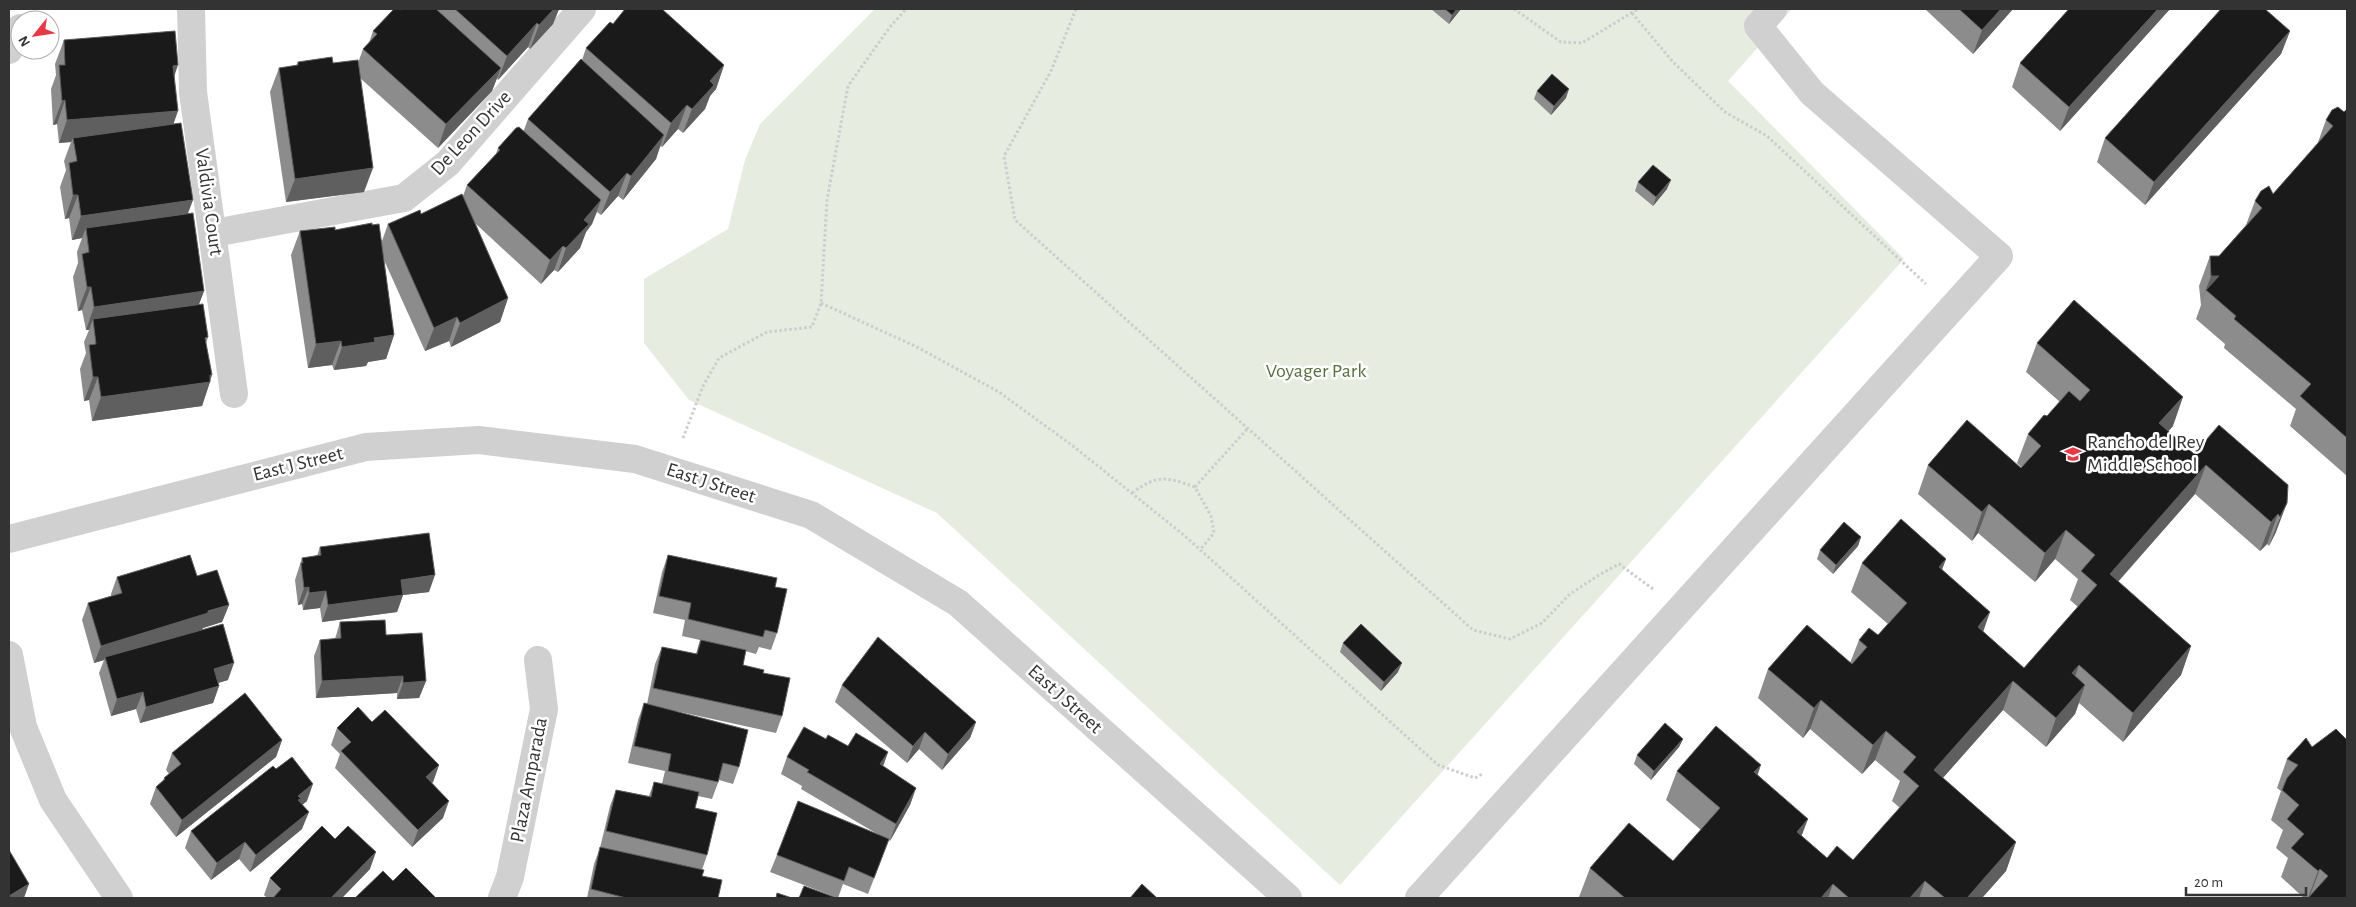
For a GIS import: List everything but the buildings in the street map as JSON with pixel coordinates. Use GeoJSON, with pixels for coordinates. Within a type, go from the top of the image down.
{"type":"FeatureCollection","features":[{"type":"Feature","properties":{"kind":"street","name":"Valdivia Court"},"geometry":{"type":"LineString","coordinates":[[191,9],[194,92],[234,394]]}},
{"type":"Feature","properties":{"kind":"street","name":"De Leon Drive"},"geometry":{"type":"LineString","coordinates":[[214,233],[404,198],[448,163],[582,9]]}},
{"type":"Feature","properties":{"kind":"street"},"geometry":{"type":"LineString","coordinates":[[1419,898],[1999,256],[1812,93],[1758,26],[1773,9]]}},
{"type":"Feature","properties":{"kind":"street","name":"East J Street"},"geometry":{"type":"LineString","coordinates":[[9,539],[366,447],[479,440],[636,459],[811,516],[958,603],[1288,898]]}},
{"type":"Feature","properties":{"kind":"street"},"geometry":{"type":"LineString","coordinates":[[9,655],[22,727],[53,800],[119,898]]}},
{"type":"Feature","properties":{"kind":"street","name":"Plaza Amparada"},"geometry":{"type":"LineString","coordinates":[[502,898],[510,877],[544,709],[538,660]]}},
{"type":"Feature","properties":{"kind":"path"},"geometry":{"type":"LineString","coordinates":[[683,436],[703,386],[720,358],[767,332],[812,327],[821,303],[827,200],[848,86],[890,27],[906,9]]}},
{"type":"Feature","properties":{"kind":"path"},"geometry":{"type":"LineString","coordinates":[[1076,9],[1052,71],[1004,156],[1016,220],[1473,630],[1510,640],[1542,623],[1570,594],[1619,564],[1654,589]]}},
{"type":"Feature","properties":{"kind":"path"},"geometry":{"type":"LineString","coordinates":[[1514,9],[1561,42],[1582,43],[1638,9]]}},
{"type":"Feature","properties":{"kind":"path"},"geometry":{"type":"LineString","coordinates":[[1632,13],[1673,62],[1725,112],[1767,136],[1926,284],[1919,292]]}},
{"type":"Feature","properties":{"kind":"path"},"geometry":{"type":"LineString","coordinates":[[821,303],[917,347],[999,392],[1073,446],[1200,550],[1438,765],[1475,778],[1488,770]]}},
{"type":"Feature","properties":{"kind":"path"},"geometry":{"type":"LineString","coordinates":[[1195,487],[1248,428]]}},
{"type":"Feature","properties":{"kind":"path"},"geometry":{"type":"LineString","coordinates":[[1132,493],[1148,481],[1170,478],[1195,487],[1211,516],[1214,533],[1200,550]]}},
{"type":"Feature","properties":{"kind":"path"},"geometry":{"type":"LineString","coordinates":[[1647,597],[1660,582]]}},
{"type":"Feature","properties":{"kind":"green space","name":"Voyager Park"},"geometry":{"type":"Polygon","coordinates":[[[875,9],[1792,9],[1728,81],[1904,259],[1340,885],[937,513],[689,400],[644,343],[644,279],[728,229],[745,160],[760,124],[875,9]]]}},
{"type":"Feature","properties":{"kind":"place","name":"Rancho del Rey Middle School"},"geometry":{"type":"Point","coordinates":[2073,454]}}]}
